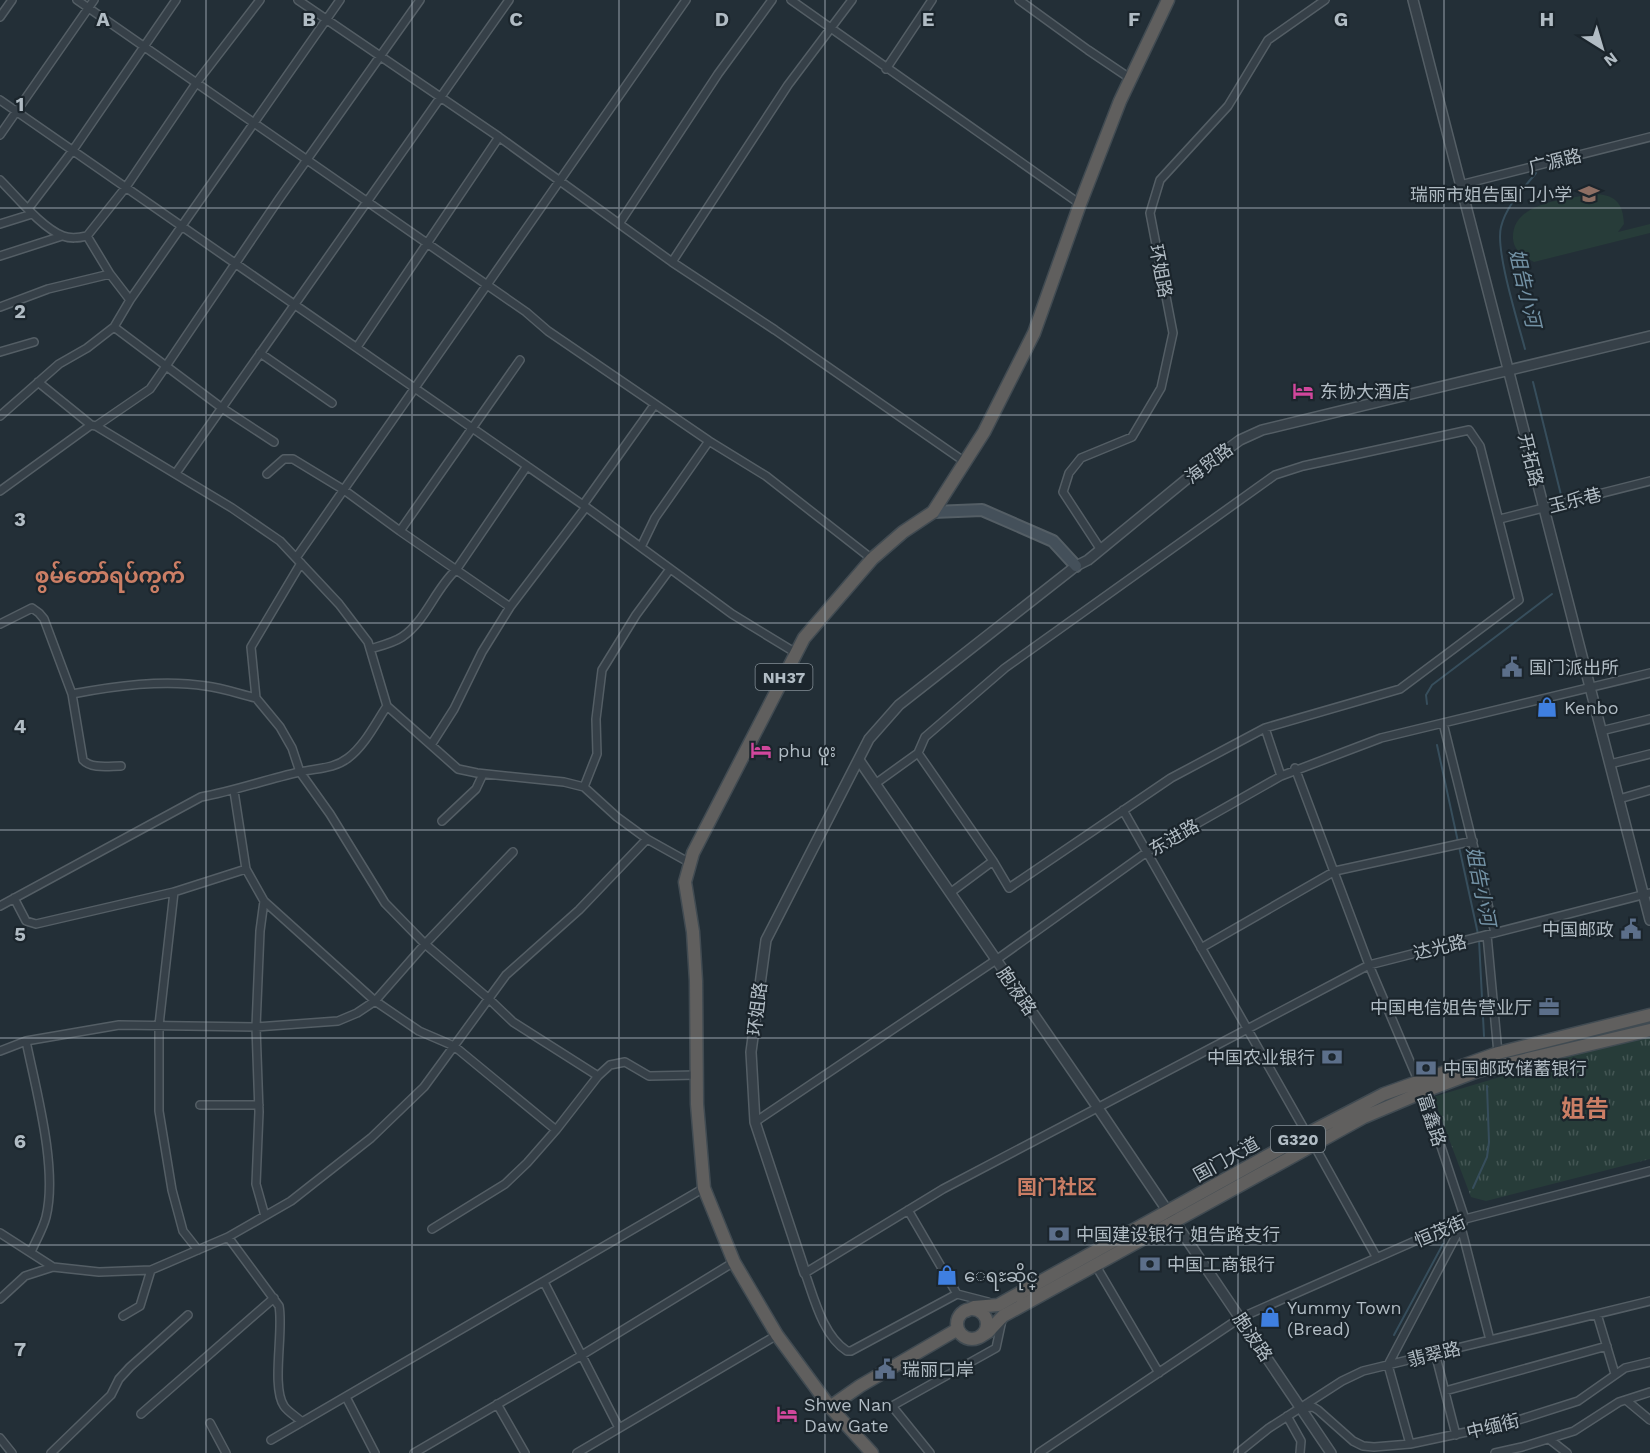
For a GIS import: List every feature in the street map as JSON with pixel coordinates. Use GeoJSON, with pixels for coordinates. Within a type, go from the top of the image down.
{"type":"FeatureCollection","features":[{"type":"Feature","properties":{"kind":"highway","name":"NH37"},"geometry":{"type":"LineString","coordinates":[[872,1453],[830,1407],[777,1335],[734,1262],[704,1188],[697,1075],[693,932],[685,882],[693,853],[804,639],[872,559],[903,532],[933,512],[984,432],[1034,333],[1080,204],[1131,79],[1168,0]]}},
{"type":"Feature","properties":{"kind":"highway","name":"国门大道"},"geometry":{"type":"LineString","coordinates":[[980,1337],[988,1332],[1000,1310],[1172,1217],[1314,1145],[1421,1086],[1498,1053],[1650,1015]]}},
{"type":"Feature","properties":{"kind":"highway","name":"国门大道"},"geometry":{"type":"LineString","coordinates":[[966,1311],[974,1307],[1000,1310],[1096,1266],[1307,1134],[1360,1105],[1478,1071],[1650,1030]]}},
{"type":"Feature","properties":{"kind":"highway"},"geometry":{"type":"LineString","coordinates":[[976,1310],[987,1320],[986,1329],[976,1339],[966,1338],[958,1329],[959,1317],[966,1311],[976,1310]]}},
{"type":"Feature","properties":{"kind":"highway"},"geometry":{"type":"LineString","coordinates":[[830,1407],[860,1386],[958,1329]]}},
{"type":"Feature","properties":{"kind":"main road"},"geometry":{"type":"LineString","coordinates":[[933,512],[982,510],[1053,541],[1076,566]]}},
{"type":"Feature","properties":{"kind":"street"},"geometry":{"type":"LineString","coordinates":[[0,17],[12,0]]}},
{"type":"Feature","properties":{"kind":"street"},"geometry":{"type":"LineString","coordinates":[[77,0],[525,312],[548,331],[709,441],[766,476],[872,559]]}},
{"type":"Feature","properties":{"kind":"street"},"geometry":{"type":"LineString","coordinates":[[0,135],[94,0]]}},
{"type":"Feature","properties":{"kind":"street"},"geometry":{"type":"LineString","coordinates":[[0,224],[30,211],[176,0]]}},
{"type":"Feature","properties":{"kind":"street"},"geometry":{"type":"LineString","coordinates":[[0,180],[30,211],[62,236],[73,238],[87,236],[126,187],[197,82],[260,0]]}},
{"type":"Feature","properties":{"kind":"street"},"geometry":{"type":"LineString","coordinates":[[298,0],[499,137],[672,262],[775,330],[964,462]]}},
{"type":"Feature","properties":{"kind":"street"},"geometry":{"type":"LineString","coordinates":[[0,416],[59,364],[87,348],[114,327],[130,300],[253,122],[340,0]]}},
{"type":"Feature","properties":{"kind":"street"},"geometry":{"type":"LineString","coordinates":[[0,491],[93,425],[150,389],[235,262],[420,0]]}},
{"type":"Feature","properties":{"kind":"street"},"geometry":{"type":"LineString","coordinates":[[176,474],[509,0]]}},
{"type":"Feature","properties":{"kind":"street"},"geometry":{"type":"LineString","coordinates":[[598,1076],[513,1022],[425,944],[385,903],[330,814],[300,772],[292,748],[280,727],[256,698],[251,647],[299,561],[344,490],[686,0]]}},
{"type":"Feature","properties":{"kind":"street"},"geometry":{"type":"LineString","coordinates":[[619,224],[718,74],[772,0]]}},
{"type":"Feature","properties":{"kind":"street"},"geometry":{"type":"LineString","coordinates":[[791,0],[1080,204]]}},
{"type":"Feature","properties":{"kind":"street"},"geometry":{"type":"LineString","coordinates":[[672,262],[788,85],[852,0]]}},
{"type":"Feature","properties":{"kind":"street"},"geometry":{"type":"LineString","coordinates":[[886,69],[932,0]]}},
{"type":"Feature","properties":{"kind":"street"},"geometry":{"type":"LineString","coordinates":[[1019,0],[1131,79]]}},
{"type":"Feature","properties":{"kind":"street","name":"环姐路"},"geometry":{"type":"LineString","coordinates":[[1101,550],[1063,492],[1069,473],[1080,458],[1132,437],[1161,388],[1173,333],[1150,213],[1160,180],[1228,105],[1268,40],[1325,0]]}},
{"type":"Feature","properties":{"kind":"street","name":"开拓路"},"geometry":{"type":"LineString","coordinates":[[1413,0],[1601,731],[1647,894],[1650,920]]}},
{"type":"Feature","properties":{"kind":"street"},"geometry":{"type":"LineString","coordinates":[[0,100],[473,428],[732,614],[796,653]]}},
{"type":"Feature","properties":{"kind":"street"},"geometry":{"type":"LineString","coordinates":[[357,347],[499,137]]}},
{"type":"Feature","properties":{"kind":"street","name":"广源路"},"geometry":{"type":"LineString","coordinates":[[1460,185],[1650,137]]}},
{"type":"Feature","properties":{"kind":"street"},"geometry":{"type":"LineString","coordinates":[[0,256],[62,236]]}},
{"type":"Feature","properties":{"kind":"street"},"geometry":{"type":"LineString","coordinates":[[87,236],[110,274],[130,300]]}},
{"type":"Feature","properties":{"kind":"street"},"geometry":{"type":"LineString","coordinates":[[0,307],[48,289],[110,274]]}},
{"type":"Feature","properties":{"kind":"street"},"geometry":{"type":"LineString","coordinates":[[114,327],[222,408],[274,442]]}},
{"type":"Feature","properties":{"kind":"street","name":"海贸路"},"geometry":{"type":"LineString","coordinates":[[859,760],[869,739],[899,705],[1076,566],[1101,550],[1188,478],[1240,440],[1262,430],[1650,336]]}},
{"type":"Feature","properties":{"kind":"street"},"geometry":{"type":"LineString","coordinates":[[0,352],[34,342]]}},
{"type":"Feature","properties":{"kind":"street"},"geometry":{"type":"LineString","coordinates":[[260,353],[332,403]]}},
{"type":"Feature","properties":{"kind":"street"},"geometry":{"type":"LineString","coordinates":[[400,531],[520,360]]}},
{"type":"Feature","properties":{"kind":"street"},"geometry":{"type":"LineString","coordinates":[[38,382],[93,425],[176,474],[280,541],[339,604],[368,642],[387,706],[458,769],[483,774],[564,782],[584,787],[617,817],[647,839],[690,863]]}},
{"type":"Feature","properties":{"kind":"street"},"geometry":{"type":"LineString","coordinates":[[431,745],[454,709],[482,652],[510,607],[655,404]]}},
{"type":"Feature","properties":{"kind":"street"},"geometry":{"type":"LineString","coordinates":[[875,784],[918,753],[925,737],[1005,669],[1275,475],[1303,466],[1469,430],[1480,446],[1519,600],[1400,689],[1265,728],[1171,778],[1009,888],[993,861],[918,753]]}},
{"type":"Feature","properties":{"kind":"street"},"geometry":{"type":"LineString","coordinates":[[640,547],[656,518],[709,441]]}},
{"type":"Feature","properties":{"kind":"street"},"geometry":{"type":"LineString","coordinates":[[267,474],[284,459],[290,457],[344,490],[510,607]]}},
{"type":"Feature","properties":{"kind":"street"},"geometry":{"type":"LineString","coordinates":[[370,649],[401,637],[416,624],[527,466]]}},
{"type":"Feature","properties":{"kind":"street","name":"玉乐巷"},"geometry":{"type":"LineString","coordinates":[[1500,519],[1650,482]]}},
{"type":"Feature","properties":{"kind":"street"},"geometry":{"type":"LineString","coordinates":[[584,787],[597,754],[596,719],[602,670],[636,615],[670,569]]}},
{"type":"Feature","properties":{"kind":"street"},"geometry":{"type":"LineString","coordinates":[[0,624],[32,608],[39,613],[44,619],[72,694],[83,760],[90,766],[121,766]]}},
{"type":"Feature","properties":{"kind":"street","name":"东进路"},"geometry":{"type":"LineString","coordinates":[[755,1122],[996,960],[1147,852],[1295,768],[1381,738],[1650,673]]}},
{"type":"Feature","properties":{"kind":"street"},"geometry":{"type":"LineString","coordinates":[[72,694],[104,688],[171,684],[206,686],[256,698]]}},
{"type":"Feature","properties":{"kind":"street"},"geometry":{"type":"LineString","coordinates":[[0,906],[201,797],[234,791],[300,772],[333,767],[348,758],[361,746],[387,706]]}},
{"type":"Feature","properties":{"kind":"street"},"geometry":{"type":"LineString","coordinates":[[1601,731],[1650,719]]}},
{"type":"Feature","properties":{"kind":"street"},"geometry":{"type":"LineString","coordinates":[[1443,723],[1495,933]]}},
{"type":"Feature","properties":{"kind":"street"},"geometry":{"type":"LineString","coordinates":[[1265,728],[1281,776]]}},
{"type":"Feature","properties":{"kind":"street"},"geometry":{"type":"LineString","coordinates":[[1610,764],[1650,754]]}},
{"type":"Feature","properties":{"kind":"street","name":"环姐路"},"geometry":{"type":"LineString","coordinates":[[805,1273],[755,1122],[751,1052],[766,940],[859,760]]}},
{"type":"Feature","properties":{"kind":"street","name":"胞液路"},"geometry":{"type":"LineString","coordinates":[[859,760],[1172,1217]]}},
{"type":"Feature","properties":{"kind":"street","name":"富鑫路"},"geometry":{"type":"LineString","coordinates":[[1295,768],[1370,965],[1421,1086],[1464,1219]]}},
{"type":"Feature","properties":{"kind":"street"},"geometry":{"type":"LineString","coordinates":[[442,821],[476,789],[483,774]]}},
{"type":"Feature","properties":{"kind":"street"},"geometry":{"type":"LineString","coordinates":[[1619,799],[1650,790]]}},
{"type":"Feature","properties":{"kind":"street"},"geometry":{"type":"LineString","coordinates":[[234,791],[246,869],[264,901],[375,1001],[419,1031],[454,1046],[556,1130]]}},
{"type":"Feature","properties":{"kind":"street"},"geometry":{"type":"LineString","coordinates":[[1123,810],[1307,1134]]}},
{"type":"Feature","properties":{"kind":"street"},"geometry":{"type":"LineString","coordinates":[[0,1299],[25,1276],[53,1267],[99,1272],[151,1269],[228,1237],[291,1201],[371,1138],[424,1087],[506,975],[579,910],[647,839]]}},
{"type":"Feature","properties":{"kind":"street"},"geometry":{"type":"LineString","coordinates":[[1201,948],[1335,871],[1473,841]]}},
{"type":"Feature","properties":{"kind":"street"},"geometry":{"type":"LineString","coordinates":[[0,1051],[26,1041],[119,1025],[256,1027],[338,1021],[357,1013],[375,1001],[425,944],[513,852]]}},
{"type":"Feature","properties":{"kind":"street"},"geometry":{"type":"LineString","coordinates":[[950,893],[993,861]]}},
{"type":"Feature","properties":{"kind":"street"},"geometry":{"type":"LineString","coordinates":[[14,898],[26,921],[36,924],[174,892],[246,869]]}},
{"type":"Feature","properties":{"kind":"street"},"geometry":{"type":"LineString","coordinates":[[174,892],[159,1025],[159,1111],[172,1190],[183,1231],[198,1250]]}},
{"type":"Feature","properties":{"kind":"street","name":"达光路"},"geometry":{"type":"LineString","coordinates":[[805,1273],[943,1189],[1370,965],[1647,894]]}},
{"type":"Feature","properties":{"kind":"street"},"geometry":{"type":"LineString","coordinates":[[264,901],[260,931],[256,1027],[259,1105],[256,1184],[265,1216]]}},
{"type":"Feature","properties":{"kind":"street"},"geometry":{"type":"LineString","coordinates":[[1486,935],[1498,1053]]}},
{"type":"Feature","properties":{"kind":"street"},"geometry":{"type":"LineString","coordinates":[[26,1041],[46,1142],[50,1198],[46,1219],[32,1252]]}},
{"type":"Feature","properties":{"kind":"street"},"geometry":{"type":"LineString","coordinates":[[432,1229],[505,1184],[527,1164],[598,1076],[610,1065],[625,1062],[649,1076],[697,1075]]}},
{"type":"Feature","properties":{"kind":"street"},"geometry":{"type":"LineString","coordinates":[[200,1105],[259,1105]]}},
{"type":"Feature","properties":{"kind":"street"},"geometry":{"type":"LineString","coordinates":[[1314,1145],[1377,1258]]}},
{"type":"Feature","properties":{"kind":"street","name":"恒茂街"},"geometry":{"type":"LineString","coordinates":[[1039,1453],[1240,1318],[1464,1219],[1650,1171]]}},
{"type":"Feature","properties":{"kind":"street"},"geometry":{"type":"LineString","coordinates":[[271,1440],[704,1188]]}},
{"type":"Feature","properties":{"kind":"street"},"geometry":{"type":"LineString","coordinates":[[908,1210],[957,1294],[1000,1310],[996,1348],[892,1406],[930,1453]]}},
{"type":"Feature","properties":{"kind":"street","name":"胞波路"},"geometry":{"type":"LineString","coordinates":[[1172,1217],[1331,1453]]}},
{"type":"Feature","properties":{"kind":"street"},"geometry":{"type":"LineString","coordinates":[[1410,1444],[1388,1365],[1464,1219]]}},
{"type":"Feature","properties":{"kind":"street"},"geometry":{"type":"LineString","coordinates":[[1461,1227],[1490,1340]]}},
{"type":"Feature","properties":{"kind":"street"},"geometry":{"type":"LineString","coordinates":[[0,1233],[53,1267]]}},
{"type":"Feature","properties":{"kind":"street"},"geometry":{"type":"LineString","coordinates":[[228,1237],[274,1298],[281,1315],[278,1360],[280,1390],[284,1405],[302,1422]]}},
{"type":"Feature","properties":{"kind":"street"},"geometry":{"type":"LineString","coordinates":[[414,1453],[582,1355],[734,1262]]}},
{"type":"Feature","properties":{"kind":"street"},"geometry":{"type":"LineString","coordinates":[[1096,1266],[1159,1373]]}},
{"type":"Feature","properties":{"kind":"street"},"geometry":{"type":"LineString","coordinates":[[123,1316],[140,1306],[151,1269]]}},
{"type":"Feature","properties":{"kind":"street"},"geometry":{"type":"LineString","coordinates":[[805,1273],[825,1325],[847,1351],[851,1351],[957,1294]]}},
{"type":"Feature","properties":{"kind":"street"},"geometry":{"type":"LineString","coordinates":[[544,1282],[619,1428]]}},
{"type":"Feature","properties":{"kind":"street"},"geometry":{"type":"LineString","coordinates":[[141,1414],[274,1298]]}},
{"type":"Feature","properties":{"kind":"street","name":"翡翠路"},"geometry":{"type":"LineString","coordinates":[[1238,1453],[1287,1416],[1363,1371],[1650,1301]]}},
{"type":"Feature","properties":{"kind":"street"},"geometry":{"type":"LineString","coordinates":[[1597,1314],[1615,1374]]}},
{"type":"Feature","properties":{"kind":"street"},"geometry":{"type":"LineString","coordinates":[[51,1453],[111,1395],[119,1379],[130,1367],[188,1315]]}},
{"type":"Feature","properties":{"kind":"street"},"geometry":{"type":"LineString","coordinates":[[577,1453],[777,1335]]}},
{"type":"Feature","properties":{"kind":"street"},"geometry":{"type":"LineString","coordinates":[[1445,1391],[1607,1346]]}},
{"type":"Feature","properties":{"kind":"street"},"geometry":{"type":"LineString","coordinates":[[1435,1353],[1456,1435]]}},
{"type":"Feature","properties":{"kind":"street","name":"中缅街"},"geometry":{"type":"LineString","coordinates":[[1301,1408],[1312,1407],[1318,1410],[1353,1441],[1363,1446],[1410,1444],[1509,1423],[1578,1401],[1625,1368],[1650,1362]]}},
{"type":"Feature","properties":{"kind":"street"},"geometry":{"type":"LineString","coordinates":[[1495,1453],[1574,1431],[1619,1402],[1650,1392]]}},
{"type":"Feature","properties":{"kind":"street"},"geometry":{"type":"LineString","coordinates":[[346,1396],[375,1453]]}},
{"type":"Feature","properties":{"kind":"street"},"geometry":{"type":"LineString","coordinates":[[1626,1400],[1650,1420]]}},
{"type":"Feature","properties":{"kind":"street"},"geometry":{"type":"LineString","coordinates":[[497,1404],[525,1453]]}},
{"type":"Feature","properties":{"kind":"street"},"geometry":{"type":"LineString","coordinates":[[1287,1416],[1301,1441],[1300,1453]]}},
{"type":"Feature","properties":{"kind":"street"},"geometry":{"type":"LineString","coordinates":[[210,1423],[226,1453]]}},
{"type":"Feature","properties":{"kind":"street"},"geometry":{"type":"LineString","coordinates":[[0,1438],[12,1453]]}},
{"type":"Feature","properties":{"kind":"street"},"geometry":{"type":"LineString","coordinates":[[1549,1439],[1567,1453]]}},
{"type":"Feature","properties":{"kind":"green space"},"geometry":{"type":"Polygon","coordinates":[[[1591,194],[1606,195],[1619,204],[1624,224],[1618,232],[1650,224],[1650,233],[1534,262],[1517,250],[1513,239],[1515,227],[1521,217],[1530,210],[1554,201],[1591,194]]]}},
{"type":"Feature","properties":{"kind":"green space"},"geometry":{"type":"Polygon","coordinates":[[[1650,1032],[1650,1159],[1486,1201],[1471,1197],[1433,1097],[1650,1032]]]}},
{"type":"Feature","properties":{"kind":"waterway","name":"姐告小河"},"geometry":{"type":"LineString","coordinates":[[1525,349],[1508,286],[1500,238],[1503,219],[1536,173]]}},
{"type":"Feature","properties":{"kind":"waterway","name":"姐告小河"},"geometry":{"type":"LineString","coordinates":[[1533,382],[1561,495]]}},
{"type":"Feature","properties":{"kind":"waterway","name":"姐告小河"},"geometry":{"type":"LineString","coordinates":[[1427,704],[1426,695],[1432,685],[1552,594]]}},
{"type":"Feature","properties":{"kind":"waterway","name":"姐告小河"},"geometry":{"type":"LineString","coordinates":[[1437,745],[1478,934]]}},
{"type":"Feature","properties":{"kind":"waterway","name":"姐告小河"},"geometry":{"type":"LineString","coordinates":[[1479,940],[1484,1036]]}},
{"type":"Feature","properties":{"kind":"waterway","name":"姐告小河"},"geometry":{"type":"LineString","coordinates":[[1473,1188],[1487,1157],[1489,1142],[1487,1086]]}},
{"type":"Feature","properties":{"kind":"waterway","name":"姐告小河"},"geometry":{"type":"LineString","coordinates":[[1394,1335],[1443,1244]]}},
{"type":"Feature","properties":{"kind":"place","name":"瑞丽市姐告国门小学"},"geometry":{"type":"Point","coordinates":[1589,194]}},
{"type":"Feature","properties":{"kind":"place","name":"东协大酒店"},"geometry":{"type":"Point","coordinates":[1303,391]}},
{"type":"Feature","properties":{"kind":"place","name":"国门派出所"},"geometry":{"type":"Point","coordinates":[1512,667]}},
{"type":"Feature","properties":{"kind":"place","name":"Kenbo"},"geometry":{"type":"Point","coordinates":[1547,707]}},
{"type":"Feature","properties":{"kind":"place","name":"phu ဖူး"},"geometry":{"type":"Point","coordinates":[761,750]}},
{"type":"Feature","properties":{"kind":"place","name":"中国邮政"},"geometry":{"type":"Point","coordinates":[1631,929]}},
{"type":"Feature","properties":{"kind":"place","name":"中国电信姐告营业厅"},"geometry":{"type":"Point","coordinates":[1549,1007]}},
{"type":"Feature","properties":{"kind":"place","name":"中国农业银行"},"geometry":{"type":"Point","coordinates":[1332,1057]}},
{"type":"Feature","properties":{"kind":"place","name":"中国邮政储蓄银行"},"geometry":{"type":"Point","coordinates":[1426,1068]}},
{"type":"Feature","properties":{"kind":"place","name":"中国建设银行 姐告路支行"},"geometry":{"type":"Point","coordinates":[1059,1234]}},
{"type":"Feature","properties":{"kind":"place","name":"中国工商银行"},"geometry":{"type":"Point","coordinates":[1150,1264]}},
{"type":"Feature","properties":{"kind":"place","name":"ေရႊဆိုင္"},"geometry":{"type":"Point","coordinates":[947,1275]}},
{"type":"Feature","properties":{"kind":"place","name":"Yummy Town (Bread)"},"geometry":{"type":"Point","coordinates":[1270,1317]}},
{"type":"Feature","properties":{"kind":"place","name":"瑞丽口岸"},"geometry":{"type":"Point","coordinates":[885,1369]}},
{"type":"Feature","properties":{"kind":"place","name":"Shwe Nan Daw Gate"},"geometry":{"type":"Point","coordinates":[787,1414]}},
{"type":"Feature","properties":{"kind":"district","name":"စွမ်တော်ရပ်ကွက်"},"geometry":{"type":"Point","coordinates":[110,575]}},
{"type":"Feature","properties":{"kind":"district","name":"姐告"},"geometry":{"type":"Point","coordinates":[1585,1109]}},
{"type":"Feature","properties":{"kind":"district","name":"国门社区"},"geometry":{"type":"Point","coordinates":[1057,1187]}}]}
